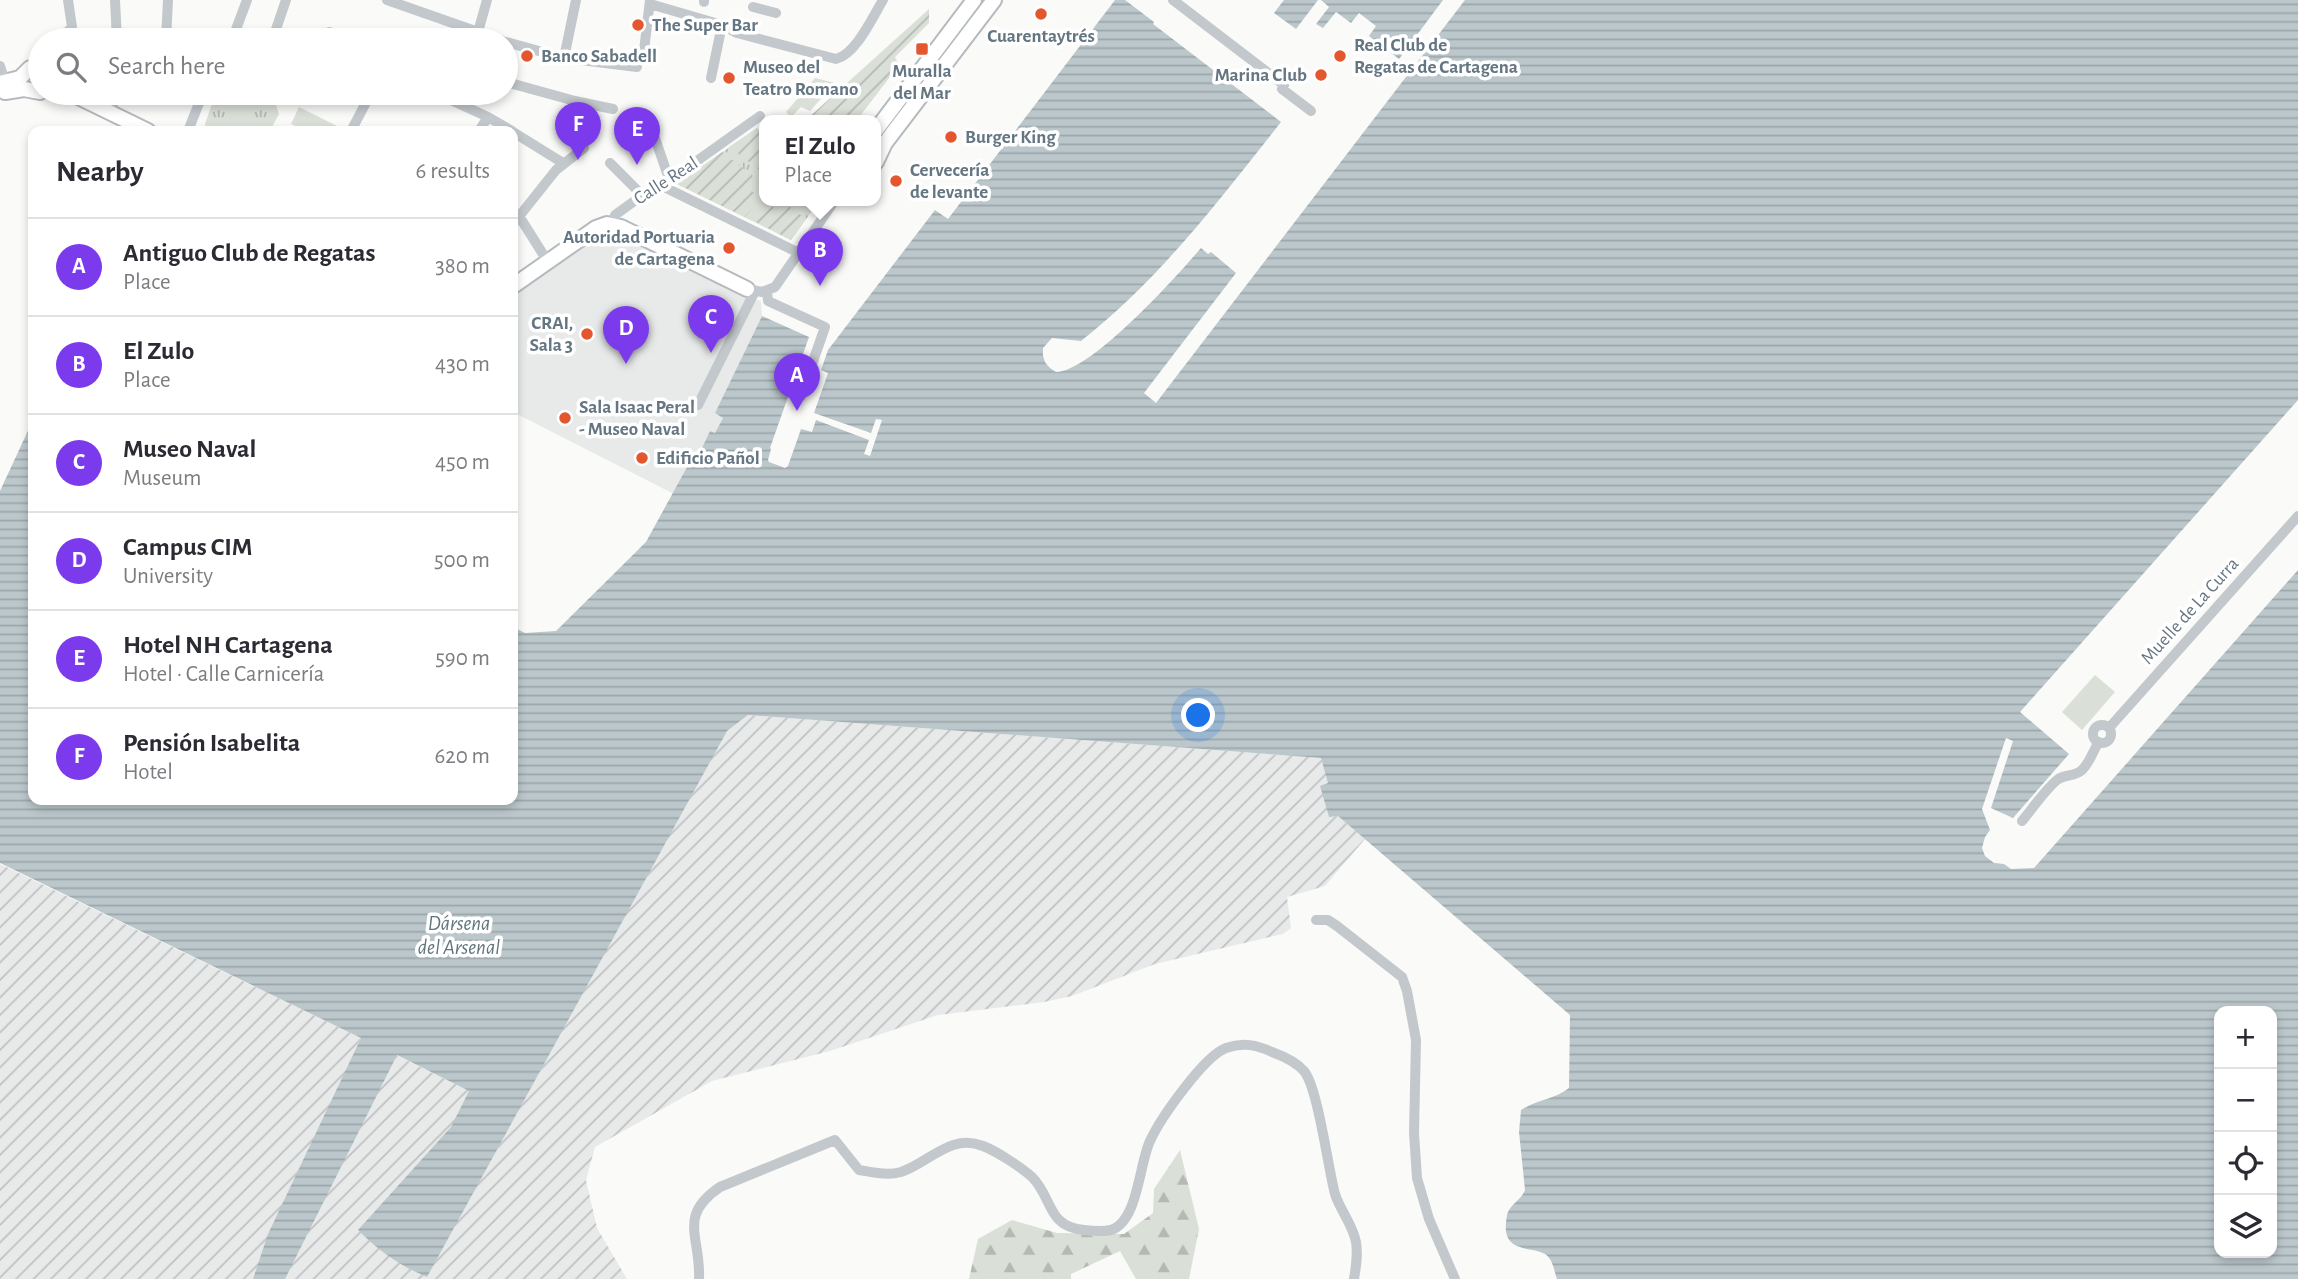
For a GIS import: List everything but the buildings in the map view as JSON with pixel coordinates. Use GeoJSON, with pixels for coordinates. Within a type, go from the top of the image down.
{"type":"FeatureCollection","features":[{"type":"Feature","properties":{"kind":"main road"},"geometry":{"type":"LineString","coordinates":[[881,123],[974,0]]}},
{"type":"Feature","properties":{"kind":"main road"},"geometry":{"type":"LineString","coordinates":[[881,150],[995,0]]}},
{"type":"Feature","properties":{"kind":"main road"},"geometry":{"type":"LineString","coordinates":[[2,86],[28,72]]}},
{"type":"Feature","properties":{"kind":"main road"},"geometry":{"type":"LineString","coordinates":[[2,86],[28,90]]}},
{"type":"Feature","properties":{"kind":"main road"},"geometry":{"type":"LineString","coordinates":[[80,105],[123,126]]}},
{"type":"Feature","properties":{"kind":"main road"},"geometry":{"type":"LineString","coordinates":[[94,105],[137,126]]}},
{"type":"Feature","properties":{"kind":"main road"},"geometry":{"type":"LineString","coordinates":[[518,282],[596,228],[606,224],[615,225],[756,290]]}},
{"type":"Feature","properties":{"kind":"street"},"geometry":{"type":"LineString","coordinates":[[68,0],[71,28]]}},
{"type":"Feature","properties":{"kind":"street"},"geometry":{"type":"LineString","coordinates":[[115,0],[116,28]]}},
{"type":"Feature","properties":{"kind":"street"},"geometry":{"type":"LineString","coordinates":[[167,28],[168,0]]}},
{"type":"Feature","properties":{"kind":"street"},"geometry":{"type":"LineString","coordinates":[[236,28],[247,0]]}},
{"type":"Feature","properties":{"kind":"street"},"geometry":{"type":"LineString","coordinates":[[276,28],[286,0]]}},
{"type":"Feature","properties":{"kind":"street"},"geometry":{"type":"LineString","coordinates":[[387,0],[464,28]]}},
{"type":"Feature","properties":{"kind":"street"},"geometry":{"type":"LineString","coordinates":[[479,28],[487,0]]}},
{"type":"Feature","properties":{"kind":"street"},"geometry":{"type":"LineString","coordinates":[[564,58],[576,0]]}},
{"type":"Feature","properties":{"kind":"street"},"geometry":{"type":"LineString","coordinates":[[518,45],[564,58],[640,63],[650,2],[703,8],[722,25],[737,33],[832,59],[849,53],[883,0]]}},
{"type":"Feature","properties":{"kind":"street"},"geometry":{"type":"LineString","coordinates":[[1173,0],[1284,85],[1282,89],[1311,111]]}},
{"type":"Feature","properties":{"kind":"street"},"geometry":{"type":"LineString","coordinates":[[753,7],[776,13]]}},
{"type":"Feature","properties":{"kind":"street"},"geometry":{"type":"LineString","coordinates":[[711,78],[722,25]]}},
{"type":"Feature","properties":{"kind":"street"},"geometry":{"type":"LineString","coordinates":[[0,66],[2,86]]}},
{"type":"Feature","properties":{"kind":"street"},"geometry":{"type":"LineString","coordinates":[[518,85],[613,109]]}},
{"type":"Feature","properties":{"kind":"street"},"geometry":{"type":"LineString","coordinates":[[110,113],[113,105]]}},
{"type":"Feature","properties":{"kind":"street"},"geometry":{"type":"LineString","coordinates":[[190,126],[197,105]]}},
{"type":"Feature","properties":{"kind":"street"},"geometry":{"type":"LineString","coordinates":[[354,126],[365,105]]}},
{"type":"Feature","properties":{"kind":"street"},"geometry":{"type":"LineString","coordinates":[[462,105],[502,126]]}},
{"type":"Feature","properties":{"kind":"street","name":"Calle Real"},"geometry":{"type":"LineString","coordinates":[[615,225],[615,215],[663,181],[680,173],[759,116]]}},
{"type":"Feature","properties":{"kind":"street"},"geometry":{"type":"LineString","coordinates":[[482,126],[488,117]]}},
{"type":"Feature","properties":{"kind":"street"},"geometry":{"type":"LineString","coordinates":[[518,136],[559,166]]}},
{"type":"Feature","properties":{"kind":"street"},"geometry":{"type":"LineString","coordinates":[[655,138],[663,181],[799,253]]}},
{"type":"Feature","properties":{"kind":"street"},"geometry":{"type":"LineString","coordinates":[[518,217],[559,166],[584,148]]}},
{"type":"Feature","properties":{"kind":"street"},"geometry":{"type":"LineString","coordinates":[[610,163],[642,195]]}},
{"type":"Feature","properties":{"kind":"street"},"geometry":{"type":"LineString","coordinates":[[756,290],[775,287],[831,206]]}},
{"type":"Feature","properties":{"kind":"street"},"geometry":{"type":"LineString","coordinates":[[518,223],[548,262]]}},
{"type":"Feature","properties":{"kind":"street"},"geometry":{"type":"LineString","coordinates":[[756,290],[768,301],[825,327],[801,396]]}},
{"type":"Feature","properties":{"kind":"street"},"geometry":{"type":"LineString","coordinates":[[698,405],[756,290]]}},
{"type":"Feature","properties":{"kind":"street","name":"Muelle de La Curra"},"geometry":{"type":"LineString","coordinates":[[2022,821],[2059,778],[2076,775],[2081,771],[2091,759],[2099,742],[2104,743],[2109,739],[2109,728],[2298,516]]}},
{"type":"Feature","properties":{"kind":"street"},"geometry":{"type":"LineString","coordinates":[[1316,920],[1328,920],[1402,977],[1416,1040],[1414,1133],[1417,1178],[1429,1219],[1455,1279]]}},
{"type":"Feature","properties":{"kind":"street"},"geometry":{"type":"LineString","coordinates":[[699,1279],[700,1259],[693,1224],[697,1209],[705,1197],[720,1187],[835,1140],[859,1170],[886,1174],[901,1172],[956,1143],[972,1142],[986,1147],[1031,1176],[1041,1189],[1056,1219],[1062,1224],[1079,1230],[1111,1230],[1122,1223],[1130,1211],[1150,1141],[1185,1087],[1206,1063],[1224,1049],[1244,1044],[1275,1053],[1296,1064],[1305,1073],[1312,1091],[1336,1196],[1356,1240],[1354,1279]]}},
{"type":"Feature","properties":{"kind":"shaded area"},"geometry":{"type":"Polygon","coordinates":[[[608,231],[743,296],[761,301],[762,316],[715,413],[723,417],[715,434],[710,431],[695,460],[692,459],[674,494],[518,415],[518,290],[599,233],[608,231]]]}},
{"type":"Feature","properties":{"kind":"shaded area"},"geometry":{"type":"Polygon","coordinates":[[[748,715],[1321,758],[1329,784],[1321,786],[1329,817],[1338,816],[1365,839],[1325,886],[1287,897],[1291,928],[1283,934],[1155,964],[1072,996],[938,1015],[830,1051],[712,1081],[595,1147],[586,1180],[597,1228],[627,1279],[0,1279],[0,864],[361,1038],[353,1055],[396,1055],[469,1091],[727,731],[748,715]]]}},
{"type":"Feature","properties":{"kind":"green space"},"geometry":{"type":"Polygon","coordinates":[[[929,9],[929,23],[895,57],[899,65],[861,115],[812,115],[929,9]]]}},
{"type":"Feature","properties":{"kind":"green space"},"geometry":{"type":"Polygon","coordinates":[[[815,78],[835,83],[810,111],[801,107],[793,115],[786,112],[815,78]]]}},
{"type":"Feature","properties":{"kind":"green space"},"geometry":{"type":"Polygon","coordinates":[[[212,105],[276,105],[279,114],[273,126],[205,124],[212,105]]]}},
{"type":"Feature","properties":{"kind":"green space"},"geometry":{"type":"Polygon","coordinates":[[[299,107],[337,126],[295,126],[291,124],[299,107]]]}},
{"type":"Feature","properties":{"kind":"green space"},"geometry":{"type":"Polygon","coordinates":[[[757,128],[759,206],[816,206],[791,240],[677,184],[757,128]]]}},
{"type":"Feature","properties":{"kind":"green space"},"geometry":{"type":"Polygon","coordinates":[[[757,128],[759,170],[729,147],[757,128]]]}},
{"type":"Feature","properties":{"kind":"green space"},"geometry":{"type":"Polygon","coordinates":[[[722,152],[757,179],[749,189],[759,196],[759,200],[745,217],[677,184],[722,152]]]}},
{"type":"Feature","properties":{"kind":"green space"},"geometry":{"type":"Polygon","coordinates":[[[766,206],[772,206],[778,211],[782,206],[789,206],[806,219],[791,240],[754,221],[766,206]]]}},
{"type":"Feature","properties":{"kind":"green space"},"geometry":{"type":"Polygon","coordinates":[[[2095,675],[2115,692],[2082,730],[2062,712],[2095,675]]]}},
{"type":"Feature","properties":{"kind":"green space"},"geometry":{"type":"Polygon","coordinates":[[[1180,1150],[1199,1229],[1189,1279],[1136,1279],[1120,1251],[1071,1274],[1071,1279],[969,1279],[978,1239],[1012,1220],[1057,1233],[1124,1234],[1153,1213],[1154,1189],[1180,1150]]]}},
{"type":"Feature","properties":{"kind":"water","name":"Dársena del Arsenal"},"geometry":{"type":"Polygon","coordinates":[[[1115,0],[1125,0],[1281,122],[1187,238],[1137,292],[1081,341],[1052,338],[1043,348],[1044,359],[1053,370],[1056,372],[1071,368],[1090,357],[1133,321],[1201,248],[1208,254],[1211,252],[1236,273],[1144,393],[1156,403],[1465,0],[2298,0],[2298,400],[2020,712],[2069,754],[2013,818],[1991,808],[2013,741],[2006,738],[1982,809],[1990,830],[1982,848],[1985,856],[1994,863],[2004,864],[2011,869],[2034,868],[2298,570],[2298,1279],[1557,1279],[1548,1256],[1513,1244],[1506,1233],[1506,1223],[1507,1214],[1525,1190],[1519,1132],[1521,1110],[1569,1088],[1570,1015],[1338,816],[1329,817],[1320,786],[1328,783],[1321,758],[748,715],[727,731],[427,1277],[390,1257],[358,1230],[451,1127],[469,1091],[397,1055],[285,1279],[253,1279],[268,1234],[361,1038],[0,863],[0,491],[28,431],[28,805],[518,805],[518,630],[525,633],[556,631],[646,542],[692,458],[696,460],[710,431],[715,433],[723,418],[715,413],[762,316],[809,337],[770,448],[769,462],[785,468],[788,466],[801,429],[812,432],[816,420],[869,440],[864,454],[870,456],[882,420],[876,419],[871,433],[814,413],[828,373],[821,370],[828,350],[935,210],[948,219],[1115,0]]]}},
{"type":"Feature","properties":{"kind":"water"},"geometry":{"type":"Polygon","coordinates":[[[1284,0],[1318,0],[1296,29],[1274,13],[1284,0]]]}},
{"type":"Feature","properties":{"kind":"water"},"geometry":{"type":"Polygon","coordinates":[[[1321,0],[1443,0],[1399,59],[1369,36],[1376,26],[1359,13],[1351,23],[1336,12],[1323,28],[1316,24],[1329,7],[1321,0]]]}},
{"type":"Feature","properties":{"kind":"place","name":"Cuarentaytrés"},"geometry":{"type":"Point","coordinates":[1041,14]}},
{"type":"Feature","properties":{"kind":"place","name":"The Super Bar"},"geometry":{"type":"Point","coordinates":[638,25]}},
{"type":"Feature","properties":{"kind":"place","name":"Muralla del Mar"},"geometry":{"type":"Point","coordinates":[922,49]}},
{"type":"Feature","properties":{"kind":"place","name":"Banco Sabadell"},"geometry":{"type":"Point","coordinates":[527,56]}},
{"type":"Feature","properties":{"kind":"place","name":"Real Club de Regatas de Cartagena"},"geometry":{"type":"Point","coordinates":[1340,56]}},
{"type":"Feature","properties":{"kind":"place","name":"Marina Club"},"geometry":{"type":"Point","coordinates":[1321,75]}},
{"type":"Feature","properties":{"kind":"place","name":"Museo del Teatro Romano"},"geometry":{"type":"Point","coordinates":[729,78]}},
{"type":"Feature","properties":{"kind":"place","name":"Burger King"},"geometry":{"type":"Point","coordinates":[951,137]}},
{"type":"Feature","properties":{"kind":"place","name":"Pensión Isabelita"},"geometry":{"type":"Point","coordinates":[578,160]}},
{"type":"Feature","properties":{"kind":"place","name":"Hotel NH Cartagena"},"geometry":{"type":"Point","coordinates":[637,165]}},
{"type":"Feature","properties":{"kind":"place","name":"Cervecería de levante"},"geometry":{"type":"Point","coordinates":[896,181]}},
{"type":"Feature","properties":{"kind":"place","name":"Autoridad Portuaria de Cartagena"},"geometry":{"type":"Point","coordinates":[729,248]}},
{"type":"Feature","properties":{"kind":"place","name":"El Zulo"},"geometry":{"type":"Point","coordinates":[820,286]}},
{"type":"Feature","properties":{"kind":"place","name":"CRAI, Sala 3"},"geometry":{"type":"Point","coordinates":[587,334]}},
{"type":"Feature","properties":{"kind":"place","name":"Museo Naval"},"geometry":{"type":"Point","coordinates":[711,353]}},
{"type":"Feature","properties":{"kind":"place","name":"Campus CIM"},"geometry":{"type":"Point","coordinates":[626,364]}},
{"type":"Feature","properties":{"kind":"place","name":"Antiguo Club de Regatas"},"geometry":{"type":"Point","coordinates":[797,411]}},
{"type":"Feature","properties":{"kind":"place","name":"Sala Isaac Peral - Museo Naval"},"geometry":{"type":"Point","coordinates":[565,418]}},
{"type":"Feature","properties":{"kind":"place","name":"Edificio Pañol"},"geometry":{"type":"Point","coordinates":[642,458]}}]}
